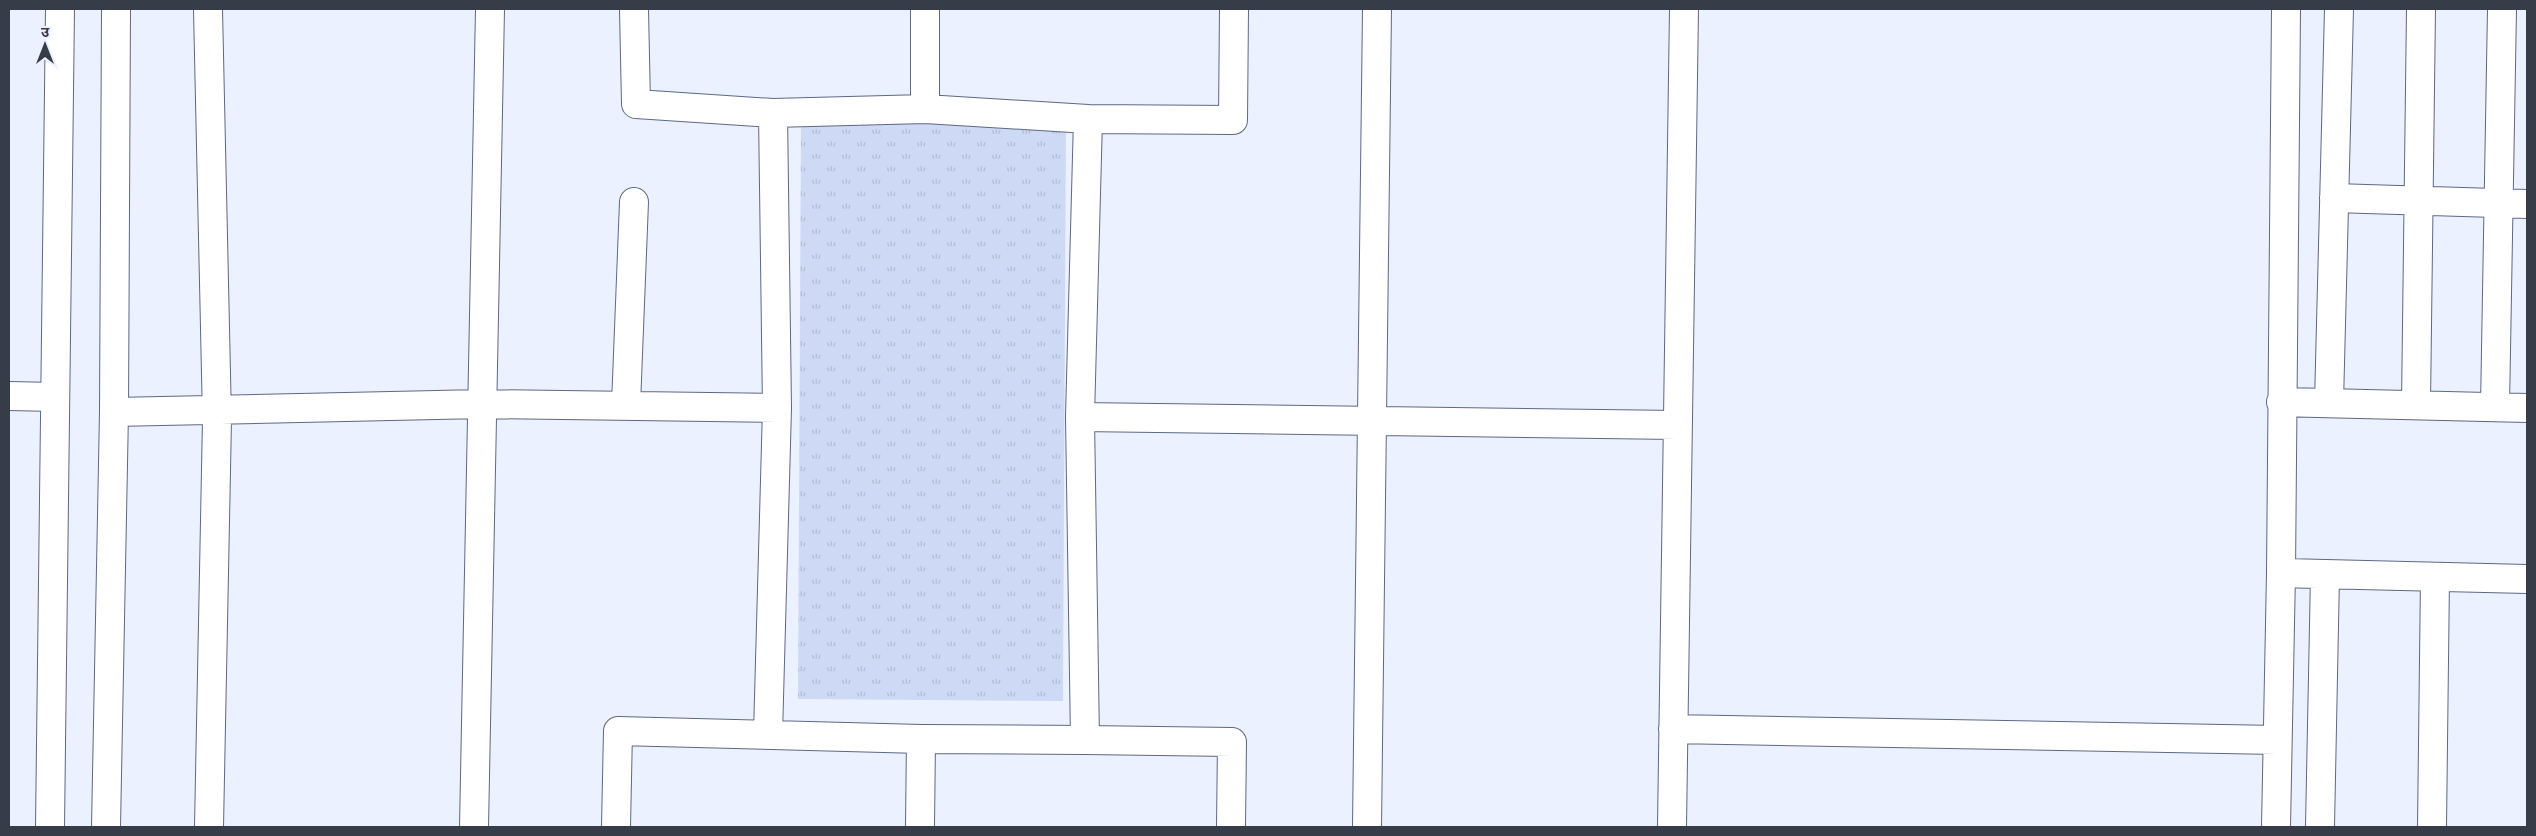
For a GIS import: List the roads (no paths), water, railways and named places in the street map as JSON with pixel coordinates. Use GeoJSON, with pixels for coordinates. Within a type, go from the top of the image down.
{"type":"FeatureCollection","features":[{"type":"Feature","properties":{"kind":"street"},"geometry":{"type":"LineString","coordinates":[[50,827],[60,9]]}},
{"type":"Feature","properties":{"kind":"street"},"geometry":{"type":"LineString","coordinates":[[106,827],[114,412],[116,9]]}},
{"type":"Feature","properties":{"kind":"street"},"geometry":{"type":"LineString","coordinates":[[208,9],[216,410],[209,827]]}},
{"type":"Feature","properties":{"kind":"street"},"geometry":{"type":"LineString","coordinates":[[474,827],[490,9]]}},
{"type":"Feature","properties":{"kind":"street"},"geometry":{"type":"LineString","coordinates":[[634,9],[636,104],[773,113],[925,109],[1088,119],[1233,120],[1234,9]]}},
{"type":"Feature","properties":{"kind":"street"},"geometry":{"type":"LineString","coordinates":[[925,9],[925,109]]}},
{"type":"Feature","properties":{"kind":"street"},"geometry":{"type":"LineString","coordinates":[[1367,827],[1377,9]]}},
{"type":"Feature","properties":{"kind":"street"},"geometry":{"type":"LineString","coordinates":[[1672,827],[1684,9]]}},
{"type":"Feature","properties":{"kind":"street"},"geometry":{"type":"LineString","coordinates":[[2276,827],[2281,573],[2281,402],[2286,9]]}},
{"type":"Feature","properties":{"kind":"street"},"geometry":{"type":"LineString","coordinates":[[2329,403],[2339,9]]}},
{"type":"Feature","properties":{"kind":"street"},"geometry":{"type":"LineString","coordinates":[[2416,405],[2421,9]]}},
{"type":"Feature","properties":{"kind":"street"},"geometry":{"type":"LineString","coordinates":[[2496,407],[2502,9]]}},
{"type":"Feature","properties":{"kind":"street"},"geometry":{"type":"LineString","coordinates":[[768,734],[777,408],[773,113]]}},
{"type":"Feature","properties":{"kind":"street"},"geometry":{"type":"LineString","coordinates":[[1085,740],[1080,417],[1088,119]]}},
{"type":"Feature","properties":{"kind":"street"},"geometry":{"type":"LineString","coordinates":[[2334,198],[2527,204]]}},
{"type":"Feature","properties":{"kind":"street"},"geometry":{"type":"LineString","coordinates":[[626,405],[634,202]]}},
{"type":"Feature","properties":{"kind":"street"},"geometry":{"type":"LineString","coordinates":[[9,396],[56,397]]}},
{"type":"Feature","properties":{"kind":"street"},"geometry":{"type":"LineString","coordinates":[[2281,402],[2527,408]]}},
{"type":"Feature","properties":{"kind":"street"},"geometry":{"type":"LineString","coordinates":[[114,412],[482,404],[777,408]]}},
{"type":"Feature","properties":{"kind":"street"},"geometry":{"type":"LineString","coordinates":[[1080,417],[1677,425]]}},
{"type":"Feature","properties":{"kind":"street"},"geometry":{"type":"LineString","coordinates":[[2281,573],[2527,579]]}},
{"type":"Feature","properties":{"kind":"street"},"geometry":{"type":"LineString","coordinates":[[2320,827],[2325,575]]}},
{"type":"Feature","properties":{"kind":"street"},"geometry":{"type":"LineString","coordinates":[[2432,827],[2435,577]]}},
{"type":"Feature","properties":{"kind":"street"},"geometry":{"type":"LineString","coordinates":[[1673,729],[2277,740]]}},
{"type":"Feature","properties":{"kind":"street"},"geometry":{"type":"LineString","coordinates":[[616,827],[618,731],[921,739],[1232,742],[1231,827]]}},
{"type":"Feature","properties":{"kind":"street"},"geometry":{"type":"LineString","coordinates":[[920,827],[921,739]]}}]}
